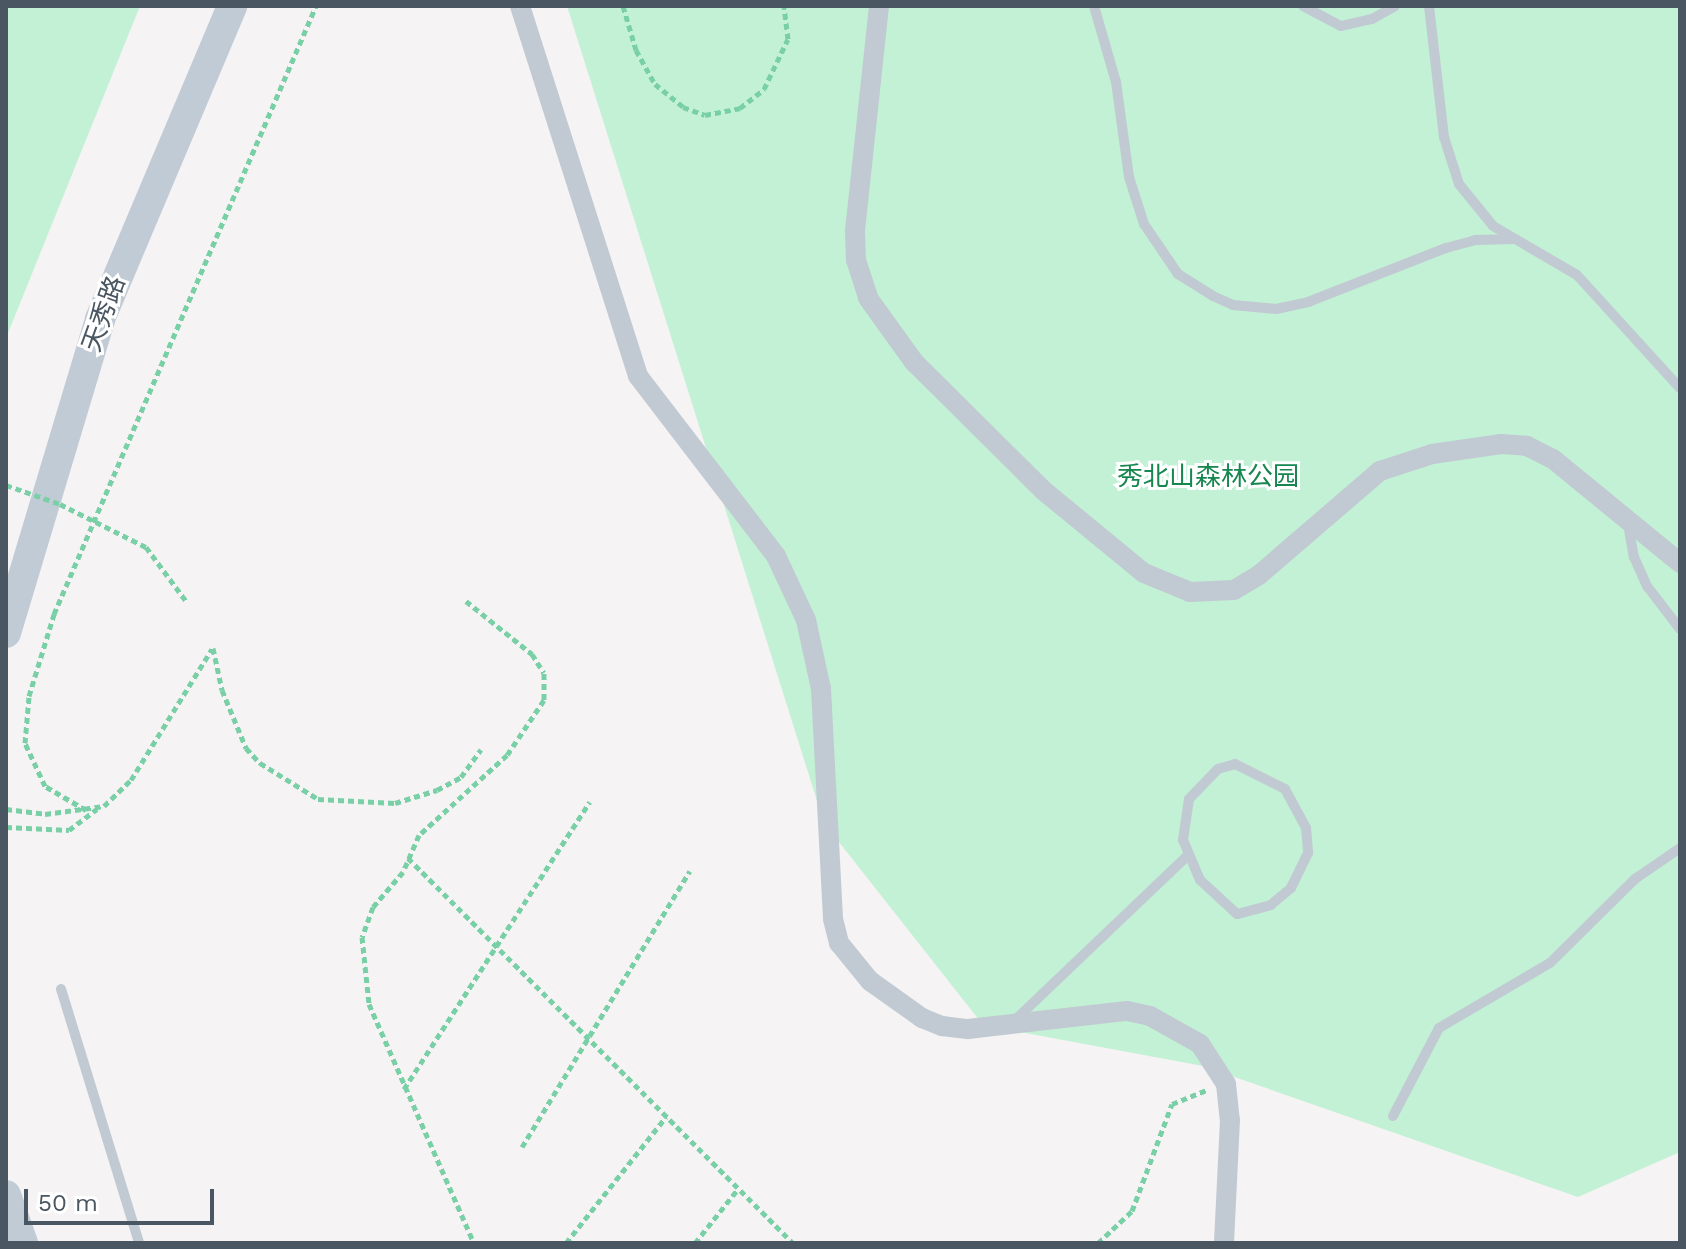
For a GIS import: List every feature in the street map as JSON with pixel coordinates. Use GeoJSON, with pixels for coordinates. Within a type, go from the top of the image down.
{"type":"FeatureCollection","features":[{"type":"Feature","properties":{"kind":"main road","name":"天秀路"},"geometry":{"type":"LineString","coordinates":[[6,633],[100,319],[232,6]]}},
{"type":"Feature","properties":{"kind":"main road"},"geometry":{"type":"LineString","coordinates":[[6,1195],[23,1243]]}},
{"type":"Feature","properties":{"kind":"street"},"geometry":{"type":"LineString","coordinates":[[520,6],[638,376],[776,556],[806,620],[821,689],[833,919],[839,943],[870,981],[922,1018],[968,1029],[1127,1011],[1150,1016],[1200,1044],[1226,1084],[1230,1120],[1224,1243]]}},
{"type":"Feature","properties":{"kind":"street"},"geometry":{"type":"LineString","coordinates":[[879,6],[855,232],[856,260],[868,298],[880,321],[924,373],[1044,491],[1144,573],[1190,592],[1234,590],[1259,575],[1380,471],[1477,446],[1515,444],[1539,451],[1680,563]]}},
{"type":"Feature","properties":{"kind":"lane"},"geometry":{"type":"LineString","coordinates":[[1094,6],[1116,82],[1129,177],[1144,224],[1162,255],[1194,285],[1233,305],[1276,309],[1308,302],[1446,248],[1475,240],[1515,239]]}},
{"type":"Feature","properties":{"kind":"lane"},"geometry":{"type":"LineString","coordinates":[[1303,6],[1341,26],[1372,19],[1395,6]]}},
{"type":"Feature","properties":{"kind":"lane"},"geometry":{"type":"LineString","coordinates":[[1429,6],[1444,137],[1459,184],[1493,226],[1577,275],[1680,388]]}},
{"type":"Feature","properties":{"kind":"lane"},"geometry":{"type":"LineString","coordinates":[[1627,518],[1634,557],[1647,586],[1680,629]]}},
{"type":"Feature","properties":{"kind":"lane"},"geometry":{"type":"LineString","coordinates":[[1235,764],[1285,789],[1306,828],[1308,853],[1291,888],[1271,905],[1251,913],[1237,914],[1222,905],[1188,855],[1183,820],[1189,799],[1218,769],[1235,764]]}},
{"type":"Feature","properties":{"kind":"lane"},"geometry":{"type":"LineString","coordinates":[[1393,1116],[1439,1028],[1550,963],[1635,879],[1680,848]]}},
{"type":"Feature","properties":{"kind":"lane"},"geometry":{"type":"LineString","coordinates":[[1010,1024],[1188,855]]}},
{"type":"Feature","properties":{"kind":"lane"},"geometry":{"type":"LineString","coordinates":[[61,989],[139,1243]]}},
{"type":"Feature","properties":{"kind":"path"},"geometry":{"type":"LineString","coordinates":[[86,810],[45,786],[25,743],[29,696],[54,614],[316,6]]}},
{"type":"Feature","properties":{"kind":"path"},"geometry":{"type":"LineString","coordinates":[[623,6],[636,50],[655,84],[683,107],[705,115],[740,108],[764,89],[788,39],[784,6]]}},
{"type":"Feature","properties":{"kind":"path"},"geometry":{"type":"LineString","coordinates":[[6,485],[60,504],[146,547],[186,601]]}},
{"type":"Feature","properties":{"kind":"path"},"geometry":{"type":"LineString","coordinates":[[466,601],[532,654],[547,688],[534,719],[507,755],[419,835],[403,872],[373,907],[362,937],[369,1004],[474,1243]]}},
{"type":"Feature","properties":{"kind":"path"},"geometry":{"type":"LineString","coordinates":[[6,827],[69,830],[131,780],[213,648],[222,690],[246,748],[260,763],[318,799],[395,803],[437,790],[461,777],[481,749]]}},
{"type":"Feature","properties":{"kind":"path"},"geometry":{"type":"LineString","coordinates":[[404,1089],[590,802]]}},
{"type":"Feature","properties":{"kind":"path"},"geometry":{"type":"LineString","coordinates":[[6,809],[45,814],[99,807]]}},
{"type":"Feature","properties":{"kind":"path"},"geometry":{"type":"LineString","coordinates":[[408,858],[793,1243]]}},
{"type":"Feature","properties":{"kind":"path"},"geometry":{"type":"LineString","coordinates":[[522,1147],[690,871]]}},
{"type":"Feature","properties":{"kind":"path"},"geometry":{"type":"LineString","coordinates":[[1098,1243],[1132,1211],[1172,1104],[1226,1084]]}},
{"type":"Feature","properties":{"kind":"path"},"geometry":{"type":"LineString","coordinates":[[566,1243],[666,1117]]}},
{"type":"Feature","properties":{"kind":"path"},"geometry":{"type":"LineString","coordinates":[[695,1243],[738,1189]]}},
{"type":"Feature","properties":{"kind":"green space"},"geometry":{"type":"Polygon","coordinates":[[[6,6],[140,6],[6,338],[6,6]]]}},
{"type":"Feature","properties":{"kind":"green space","name":"秀北山森林公园"},"geometry":{"type":"Polygon","coordinates":[[[567,6],[1680,6],[1680,1152],[1578,1197],[1203,1066],[983,1025],[824,823],[567,6]]]}}]}
